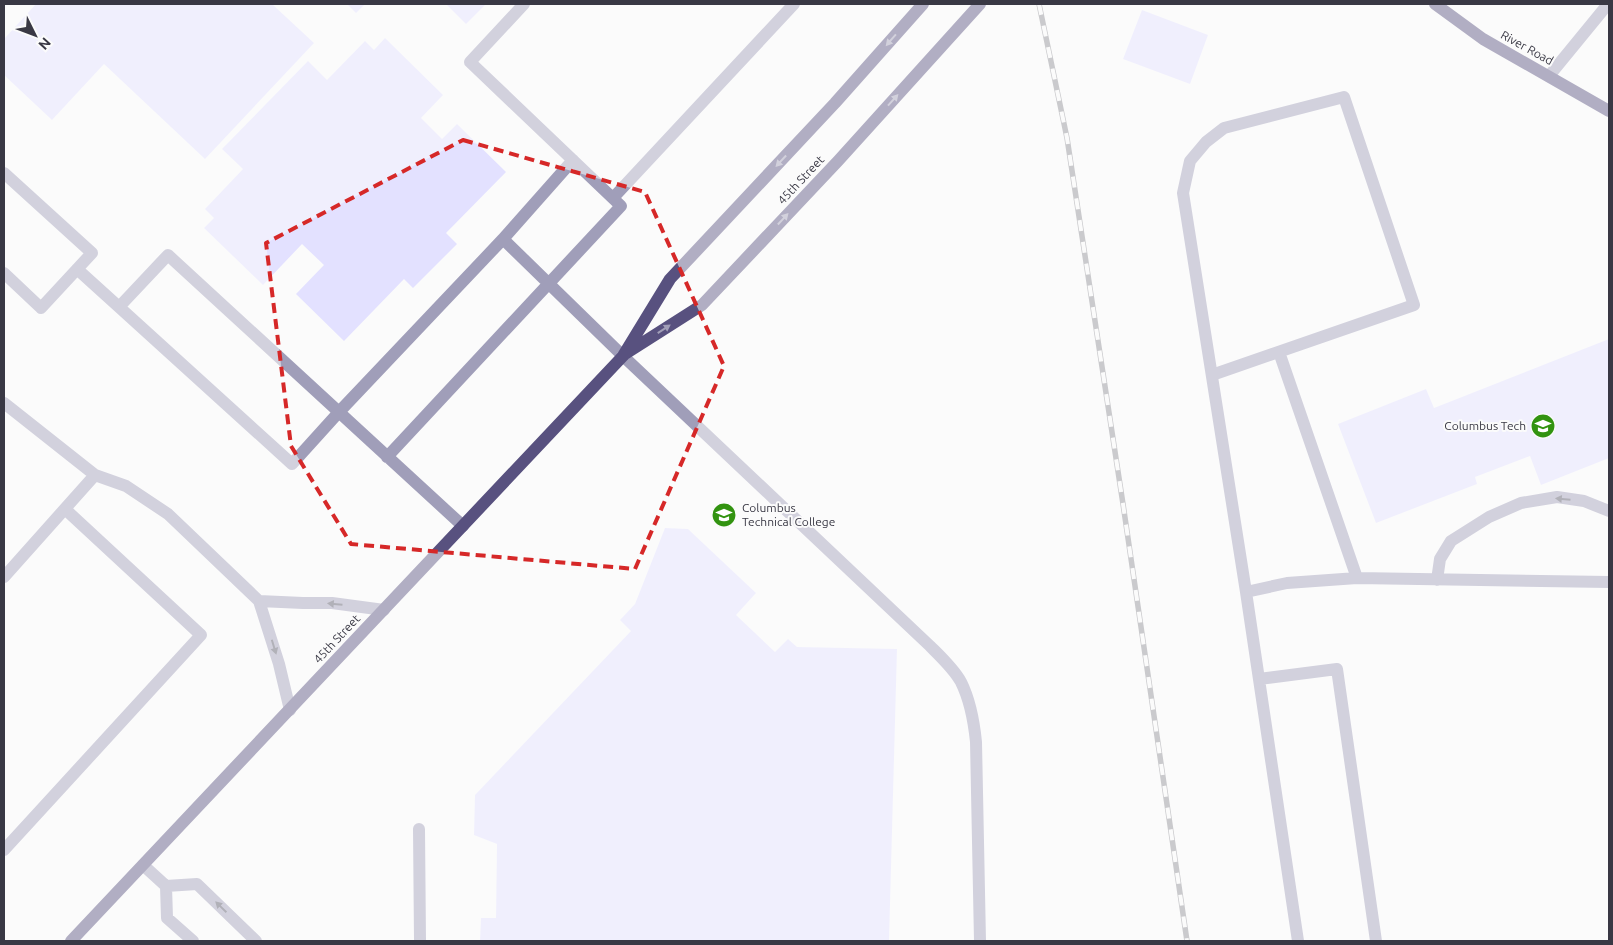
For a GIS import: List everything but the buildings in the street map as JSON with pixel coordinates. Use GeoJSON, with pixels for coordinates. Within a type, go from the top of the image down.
{"type":"FeatureCollection","features":[{"type":"Feature","properties":{"kind":"main road","name":"45th Street"},"geometry":{"type":"LineString","coordinates":[[71,941],[623,356],[670,279],[835,103],[923,4]]}},
{"type":"Feature","properties":{"kind":"main road","name":"45th Street"},"geometry":{"type":"LineString","coordinates":[[623,356],[702,305],[838,161],[980,4]]}},
{"type":"Feature","properties":{"kind":"main road","name":"River Road"},"geometry":{"type":"LineString","coordinates":[[1435,4],[1483,39],[1609,111]]}},
{"type":"Feature","properties":{"kind":"lane"},"geometry":{"type":"LineString","coordinates":[[387,456],[621,206],[470,62],[524,4]]}},
{"type":"Feature","properties":{"kind":"lane"},"geometry":{"type":"LineString","coordinates":[[613,198],[794,4]]}},
{"type":"Feature","properties":{"kind":"lane"},"geometry":{"type":"LineString","coordinates":[[1549,76],[1608,4]]}},
{"type":"Feature","properties":{"kind":"lane"},"geometry":{"type":"LineString","coordinates":[[1212,375],[1414,305],[1344,97],[1224,128],[1206,142],[1190,161],[1183,193],[1246,592],[1298,941]]}},
{"type":"Feature","properties":{"kind":"lane"},"geometry":{"type":"LineString","coordinates":[[77,269],[292,464],[503,239],[573,160]]}},
{"type":"Feature","properties":{"kind":"lane"},"geometry":{"type":"LineString","coordinates":[[4,173],[92,252],[41,308],[4,273]]}},
{"type":"Feature","properties":{"kind":"lane"},"geometry":{"type":"LineString","coordinates":[[503,239],[623,356],[942,657],[960,682],[974,722],[976,742],[980,941]]}},
{"type":"Feature","properties":{"kind":"lane"},"geometry":{"type":"LineString","coordinates":[[119,307],[168,254],[463,526]]}},
{"type":"Feature","properties":{"kind":"lane"},"geometry":{"type":"LineString","coordinates":[[1279,352],[1357,578]]}},
{"type":"Feature","properties":{"kind":"lane"},"geometry":{"type":"LineString","coordinates":[[4,403],[95,475],[126,486],[168,514],[259,601],[279,664],[290,710]]}},
{"type":"Feature","properties":{"kind":"lane"},"geometry":{"type":"LineString","coordinates":[[4,577],[95,475]]}},
{"type":"Feature","properties":{"kind":"lane"},"geometry":{"type":"LineString","coordinates":[[1437,580],[1440,559],[1451,540],[1489,517],[1521,503],[1557,498],[1584,501],[1609,511]]}},
{"type":"Feature","properties":{"kind":"lane"},"geometry":{"type":"LineString","coordinates":[[4,850],[201,635],[65,510]]}},
{"type":"Feature","properties":{"kind":"lane"},"geometry":{"type":"LineString","coordinates":[[1246,592],[1287,583],[1357,578],[1609,582]]}},
{"type":"Feature","properties":{"kind":"lane"},"geometry":{"type":"LineString","coordinates":[[259,601],[332,603],[384,610]]}},
{"type":"Feature","properties":{"kind":"lane"},"geometry":{"type":"LineString","coordinates":[[1259,679],[1337,669],[1376,941]]}},
{"type":"Feature","properties":{"kind":"lane"},"geometry":{"type":"LineString","coordinates":[[419,829],[420,941]]}},
{"type":"Feature","properties":{"kind":"lane"},"geometry":{"type":"LineString","coordinates":[[143,864],[166,886],[167,918],[193,941]]}},
{"type":"Feature","properties":{"kind":"lane"},"geometry":{"type":"LineString","coordinates":[[166,886],[197,884],[256,941]]}},
{"type":"Feature","properties":{"kind":"highlighted area"},"geometry":{"type":"Polygon","coordinates":[[[463,140],[645,192],[724,366],[635,569],[351,544],[291,446],[266,243],[463,140]]]}},
{"type":"Feature","properties":{"kind":"railway"},"geometry":{"type":"LineString","coordinates":[[1039,4],[1067,138],[1187,941]]}},
{"type":"Feature","properties":{"kind":"place","name":"Columbus Tech"},"geometry":{"type":"Point","coordinates":[1543,426]}},
{"type":"Feature","properties":{"kind":"place","name":"Columbus Technical College"},"geometry":{"type":"Point","coordinates":[724,515]}}]}
